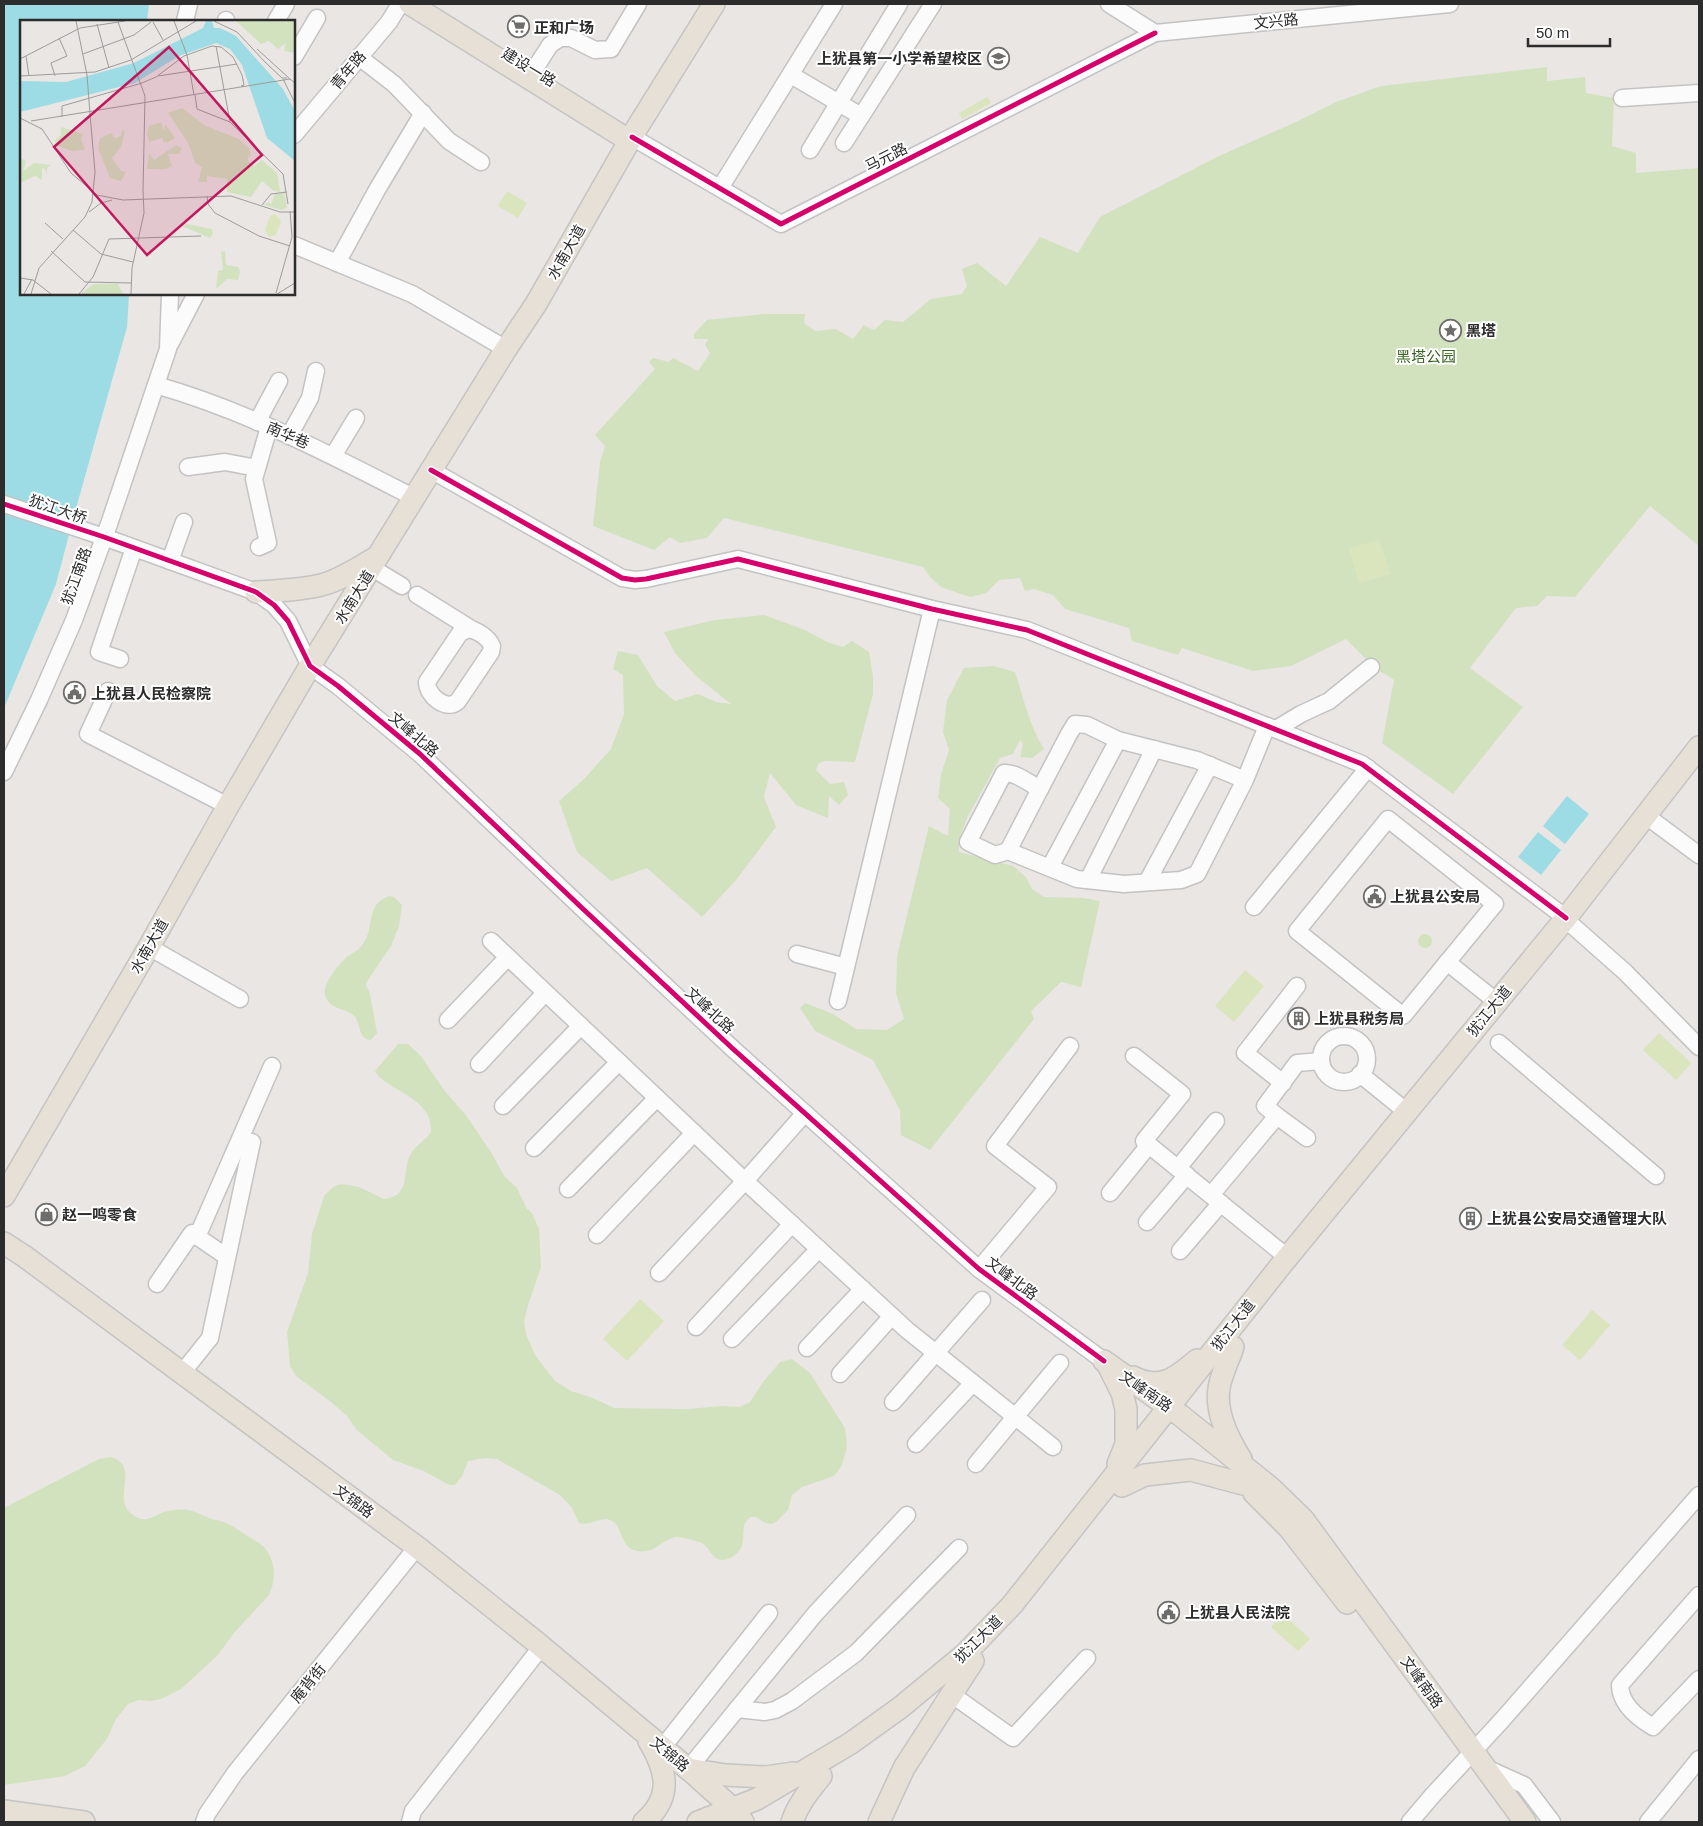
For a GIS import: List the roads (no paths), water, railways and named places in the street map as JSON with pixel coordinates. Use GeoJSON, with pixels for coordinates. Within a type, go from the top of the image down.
{"type":"FeatureCollection","features":[{"type":"Feature","properties":{"kind":"main road"},"geometry":{"type":"LineString","coordinates":[[410,4],[632,136]]}},
{"type":"Feature","properties":{"kind":"main road","name":"建设一路"},"geometry":{"type":"LineString","coordinates":[[424,4],[534,70],[632,136]]}},
{"type":"Feature","properties":{"kind":"main road","name":"水南大道"},"geometry":{"type":"LineString","coordinates":[[4,1196],[310,666],[506,349],[536,304],[632,136],[714,4]]}},
{"type":"Feature","properties":{"kind":"main road"},"geometry":{"type":"LineString","coordinates":[[256,592],[294,590],[322,585],[375,562]]}},
{"type":"Feature","properties":{"kind":"main road","name":"犹江大道"},"geometry":{"type":"LineString","coordinates":[[812,1774],[851,1742],[902,1707],[965,1654],[1012,1605],[1118,1481],[1229,1341],[1570,922],[1649,818],[1699,747]]}},
{"type":"Feature","properties":{"kind":"main road","name":"犹江大道"},"geometry":{"type":"LineString","coordinates":[[1649,818],[1699,765]]}},
{"type":"Feature","properties":{"kind":"main road","name":"犹江大道"},"geometry":{"type":"LineString","coordinates":[[1229,1341],[1287,1257],[1498,1002],[1570,922]]}},
{"type":"Feature","properties":{"kind":"main road","name":"文锦路"},"geometry":{"type":"LineString","coordinates":[[4,1243],[417,1547],[542,1646],[690,1771],[732,1818]]}},
{"type":"Feature","properties":{"kind":"main road"},"geometry":{"type":"LineString","coordinates":[[1107,1363],[1145,1383],[1160,1384],[1176,1376],[1229,1341]]}},
{"type":"Feature","properties":{"kind":"main road"},"geometry":{"type":"LineString","coordinates":[[1107,1363],[1122,1393],[1126,1409],[1126,1444],[1118,1481],[1145,1475],[1190,1470],[1244,1476],[1219,1408],[1219,1388],[1229,1341]]}},
{"type":"Feature","properties":{"kind":"main road","name":"文峰南路"},"geometry":{"type":"LineString","coordinates":[[1107,1363],[1244,1476],[1316,1561],[1473,1760],[1526,1822]]}},
{"type":"Feature","properties":{"kind":"main road","name":"犹江大道"},"geometry":{"type":"LineString","coordinates":[[698,1822],[732,1818],[757,1799],[858,1755],[910,1718],[973,1660],[1020,1612],[1118,1481]]}},
{"type":"Feature","properties":{"kind":"main road"},"geometry":{"type":"LineString","coordinates":[[879,1822],[904,1768],[973,1660]]}},
{"type":"Feature","properties":{"kind":"main road"},"geometry":{"type":"LineString","coordinates":[[642,1731],[659,1758],[664,1776],[662,1797],[653,1814],[644,1822]]}},
{"type":"Feature","properties":{"kind":"main road","name":"文峰南路"},"geometry":{"type":"LineString","coordinates":[[1473,1760],[1508,1822]]}},
{"type":"Feature","properties":{"kind":"main road"},"geometry":{"type":"LineString","coordinates":[[690,1771],[766,1777],[812,1774],[792,1822]]}},
{"type":"Feature","properties":{"kind":"main road"},"geometry":{"type":"LineString","coordinates":[[4,1811],[84,1822]]}},
{"type":"Feature","properties":{"kind":"street"},"geometry":{"type":"LineString","coordinates":[[185,20],[189,4]]}},
{"type":"Feature","properties":{"kind":"street"},"geometry":{"type":"LineString","coordinates":[[277,20],[286,4]]}},
{"type":"Feature","properties":{"kind":"street","name":"青年路"},"geometry":{"type":"LineString","coordinates":[[297,126],[359,58],[389,22],[400,4]]}},
{"type":"Feature","properties":{"kind":"street"},"geometry":{"type":"LineString","coordinates":[[534,70],[550,45],[560,38],[571,38],[595,50],[611,49],[638,4]]}},
{"type":"Feature","properties":{"kind":"street"},"geometry":{"type":"LineString","coordinates":[[720,188],[834,4]]}},
{"type":"Feature","properties":{"kind":"street"},"geometry":{"type":"LineString","coordinates":[[844,143],[933,4]]}},
{"type":"Feature","properties":{"kind":"street"},"geometry":{"type":"LineString","coordinates":[[1109,4],[1155,33]]}},
{"type":"Feature","properties":{"kind":"street","name":"文兴路"},"geometry":{"type":"LineString","coordinates":[[1155,33],[1450,4]]}},
{"type":"Feature","properties":{"kind":"street"},"geometry":{"type":"LineString","coordinates":[[810,150],[895,5]]}},
{"type":"Feature","properties":{"kind":"street"},"geometry":{"type":"LineString","coordinates":[[295,55],[317,18]]}},
{"type":"Feature","properties":{"kind":"street","name":"马元路"},"geometry":{"type":"LineString","coordinates":[[632,136],[781,224],[1155,33]]}},
{"type":"Feature","properties":{"kind":"street"},"geometry":{"type":"LineString","coordinates":[[359,58],[394,84],[450,141],[481,162]]}},
{"type":"Feature","properties":{"kind":"street"},"geometry":{"type":"LineString","coordinates":[[791,75],[861,116]]}},
{"type":"Feature","properties":{"kind":"street"},"geometry":{"type":"LineString","coordinates":[[1622,98],[1699,93]]}},
{"type":"Feature","properties":{"kind":"street"},"geometry":{"type":"LineString","coordinates":[[337,263],[378,188],[423,113]]}},
{"type":"Feature","properties":{"kind":"street"},"geometry":{"type":"LineString","coordinates":[[295,245],[412,294],[506,349]]}},
{"type":"Feature","properties":{"kind":"street","name":"犹江南路"},"geometry":{"type":"LineString","coordinates":[[4,772],[39,700],[74,620],[104,537],[168,349],[170,295]]}},
{"type":"Feature","properties":{"kind":"street"},"geometry":{"type":"LineString","coordinates":[[168,349],[195,295]]}},
{"type":"Feature","properties":{"kind":"street"},"geometry":{"type":"LineString","coordinates":[[288,436],[310,398],[316,371]]}},
{"type":"Feature","properties":{"kind":"street"},"geometry":{"type":"LineString","coordinates":[[259,547],[268,543],[254,479],[263,424],[279,381]]}},
{"type":"Feature","properties":{"kind":"street","name":"南华巷"},"geometry":{"type":"LineString","coordinates":[[156,385],[187,394],[263,424],[333,456],[414,498]]}},
{"type":"Feature","properties":{"kind":"street"},"geometry":{"type":"LineString","coordinates":[[333,456],[356,418]]}},
{"type":"Feature","properties":{"kind":"street"},"geometry":{"type":"LineString","coordinates":[[188,467],[225,462],[257,468]]}},
{"type":"Feature","properties":{"kind":"street"},"geometry":{"type":"LineString","coordinates":[[431,470],[622,578],[646,579],[738,560],[932,609],[1027,630],[1362,764],[1570,922],[1625,972],[1699,1047]]}},
{"type":"Feature","properties":{"kind":"street","name":"犹江大桥"},"geometry":{"type":"LineString","coordinates":[[4,504],[104,537],[256,592],[274,606],[288,622],[310,666]]}},
{"type":"Feature","properties":{"kind":"street"},"geometry":{"type":"LineString","coordinates":[[170,561],[184,522]]}},
{"type":"Feature","properties":{"kind":"street"},"geometry":{"type":"LineString","coordinates":[[120,659],[99,652],[134,548]]}},
{"type":"Feature","properties":{"kind":"street"},"geometry":{"type":"LineString","coordinates":[[375,562],[402,586]]}},
{"type":"Feature","properties":{"kind":"street"},"geometry":{"type":"LineString","coordinates":[[417,595],[473,630],[490,642],[492,646],[491,652],[458,701],[452,706],[447,705],[430,694],[427,687],[428,682],[460,633],[464,630],[473,630]]}},
{"type":"Feature","properties":{"kind":"street"},"geometry":{"type":"LineString","coordinates":[[838,1001],[932,609]]}},
{"type":"Feature","properties":{"kind":"street","name":"文峰北路"},"geometry":{"type":"LineString","coordinates":[[310,666],[338,686],[420,754],[582,908],[805,1113],[979,1269],[1107,1363]]}},
{"type":"Feature","properties":{"kind":"street"},"geometry":{"type":"LineString","coordinates":[[1040,790],[1015,775],[1004,774],[968,842],[995,855],[1008,852],[1077,879],[1124,884],[1181,880],[1197,874],[1271,727],[1329,701],[1371,667]]}},
{"type":"Feature","properties":{"kind":"street"},"geometry":{"type":"LineString","coordinates":[[108,691],[88,734],[228,806]]}},
{"type":"Feature","properties":{"kind":"street"},"geometry":{"type":"LineString","coordinates":[[1008,852],[1076,724],[1087,725],[1118,740],[1198,760],[1245,780]]}},
{"type":"Feature","properties":{"kind":"street"},"geometry":{"type":"LineString","coordinates":[[1050,868],[1118,740]]}},
{"type":"Feature","properties":{"kind":"street"},"geometry":{"type":"LineString","coordinates":[[1088,880],[1154,749]]}},
{"type":"Feature","properties":{"kind":"street"},"geometry":{"type":"LineString","coordinates":[[1147,882],[1210,765]]}},
{"type":"Feature","properties":{"kind":"street"},"geometry":{"type":"LineString","coordinates":[[1254,907],[1368,768]]}},
{"type":"Feature","properties":{"kind":"street"},"geometry":{"type":"LineString","coordinates":[[1649,818],[1699,854]]}},
{"type":"Feature","properties":{"kind":"street"},"geometry":{"type":"LineString","coordinates":[[1388,819],[1495,904],[1447,962],[1403,1016],[1297,932],[1388,819]]}},
{"type":"Feature","properties":{"kind":"street"},"geometry":{"type":"LineString","coordinates":[[491,941],[745,1181],[892,1316],[1053,1447]]}},
{"type":"Feature","properties":{"kind":"street"},"geometry":{"type":"LineString","coordinates":[[149,947],[240,999]]}},
{"type":"Feature","properties":{"kind":"street"},"geometry":{"type":"LineString","coordinates":[[797,954],[846,966]]}},
{"type":"Feature","properties":{"kind":"street"},"geometry":{"type":"LineString","coordinates":[[448,1020],[508,957]]}},
{"type":"Feature","properties":{"kind":"street"},"geometry":{"type":"LineString","coordinates":[[1447,962],[1498,1002]]}},
{"type":"Feature","properties":{"kind":"street"},"geometry":{"type":"LineString","coordinates":[[1282,1082],[1245,1052],[1297,986]]}},
{"type":"Feature","properties":{"kind":"street"},"geometry":{"type":"LineString","coordinates":[[479,1064],[545,993]]}},
{"type":"Feature","properties":{"kind":"street"},"geometry":{"type":"LineString","coordinates":[[503,1106],[581,1026]]}},
{"type":"Feature","properties":{"kind":"street"},"geometry":{"type":"LineString","coordinates":[[1344,1036],[1353,1038],[1360,1044],[1365,1052],[1366,1066],[1360,1074],[1357,1078],[1346,1082],[1334,1080],[1325,1072],[1321,1061],[1323,1050],[1330,1041],[1344,1036]]}},
{"type":"Feature","properties":{"kind":"street"},"geometry":{"type":"LineString","coordinates":[[1498,1043],[1656,1176]]}},
{"type":"Feature","properties":{"kind":"street"},"geometry":{"type":"LineString","coordinates":[[979,1269],[1048,1186],[996,1146],[1070,1046]]}},
{"type":"Feature","properties":{"kind":"street"},"geometry":{"type":"LineString","coordinates":[[1134,1056],[1182,1094],[1144,1142],[1287,1257]]}},
{"type":"Feature","properties":{"kind":"street"},"geometry":{"type":"LineString","coordinates":[[1307,1138],[1265,1106],[1297,1063],[1321,1061]]}},
{"type":"Feature","properties":{"kind":"street"},"geometry":{"type":"LineString","coordinates":[[534,1148],[619,1062]]}},
{"type":"Feature","properties":{"kind":"street"},"geometry":{"type":"LineString","coordinates":[[197,1237],[272,1066]]}},
{"type":"Feature","properties":{"kind":"street"},"geometry":{"type":"LineString","coordinates":[[1360,1074],[1406,1112]]}},
{"type":"Feature","properties":{"kind":"street"},"geometry":{"type":"LineString","coordinates":[[568,1189],[657,1098]]}},
{"type":"Feature","properties":{"kind":"street"},"geometry":{"type":"LineString","coordinates":[[658,1273],[745,1181],[805,1113]]}},
{"type":"Feature","properties":{"kind":"street"},"geometry":{"type":"LineString","coordinates":[[1180,1250],[1277,1116]]}},
{"type":"Feature","properties":{"kind":"street"},"geometry":{"type":"LineString","coordinates":[[1147,1222],[1216,1121]]}},
{"type":"Feature","properties":{"kind":"street"},"geometry":{"type":"LineString","coordinates":[[597,1235],[694,1133]]}},
{"type":"Feature","properties":{"kind":"street"},"geometry":{"type":"LineString","coordinates":[[182,1373],[210,1338],[252,1142]]}},
{"type":"Feature","properties":{"kind":"street"},"geometry":{"type":"LineString","coordinates":[[1110,1192],[1149,1145]]}},
{"type":"Feature","properties":{"kind":"street"},"geometry":{"type":"LineString","coordinates":[[696,1327],[792,1224]]}},
{"type":"Feature","properties":{"kind":"street"},"geometry":{"type":"LineString","coordinates":[[157,1284],[192,1233],[227,1257]]}},
{"type":"Feature","properties":{"kind":"street"},"geometry":{"type":"LineString","coordinates":[[732,1339],[819,1249]]}},
{"type":"Feature","properties":{"kind":"street"},"geometry":{"type":"LineString","coordinates":[[807,1348],[863,1289]]}},
{"type":"Feature","properties":{"kind":"street"},"geometry":{"type":"LineString","coordinates":[[893,1402],[937,1354],[982,1300]]}},
{"type":"Feature","properties":{"kind":"street"},"geometry":{"type":"LineString","coordinates":[[840,1374],[892,1316]]}},
{"type":"Feature","properties":{"kind":"street"},"geometry":{"type":"LineString","coordinates":[[976,1464],[1060,1362]]}},
{"type":"Feature","properties":{"kind":"street"},"geometry":{"type":"LineString","coordinates":[[916,1444],[973,1383]]}},
{"type":"Feature","properties":{"kind":"street"},"geometry":{"type":"LineString","coordinates":[[1410,1822],[1432,1796],[1473,1760],[1699,1495]]}},
{"type":"Feature","properties":{"kind":"street"},"geometry":{"type":"LineString","coordinates":[[690,1771],[737,1709],[815,1614],[907,1515]]}},
{"type":"Feature","properties":{"kind":"street","name":"庵背街"},"geometry":{"type":"LineString","coordinates":[[204,1822],[207,1814],[235,1773],[417,1547]]}},
{"type":"Feature","properties":{"kind":"street"},"geometry":{"type":"LineString","coordinates":[[737,1709],[765,1712],[775,1710],[792,1701],[856,1653],[959,1548]]}},
{"type":"Feature","properties":{"kind":"street"},"geometry":{"type":"LineString","coordinates":[[1699,1595],[1620,1685],[1620,1694],[1637,1717],[1653,1728],[1699,1680]]}},
{"type":"Feature","properties":{"kind":"street"},"geometry":{"type":"LineString","coordinates":[[662,1748],[769,1613]]}},
{"type":"Feature","properties":{"kind":"street"},"geometry":{"type":"LineString","coordinates":[[410,1822],[413,1812],[542,1646]]}},
{"type":"Feature","properties":{"kind":"street"},"geometry":{"type":"LineString","coordinates":[[951,1694],[1013,1738],[1087,1658]]}},
{"type":"Feature","properties":{"kind":"street"},"geometry":{"type":"LineString","coordinates":[[1648,1822],[1699,1759]]}},
{"type":"Feature","properties":{"kind":"street"},"geometry":{"type":"LineString","coordinates":[[1473,1760],[1524,1786],[1552,1822]]}},
{"type":"Feature","properties":{"kind":"water"},"geometry":{"type":"Polygon","coordinates":[[[4,4],[149,4],[147,20],[20,20],[20,295],[129,295],[127,327],[56,584],[4,708],[4,4]]]}},
{"type":"Feature","properties":{"kind":"water"},"geometry":{"type":"Polygon","coordinates":[[[1567,796],[1589,814],[1565,844],[1543,826],[1567,796]]]}},
{"type":"Feature","properties":{"kind":"water"},"geometry":{"type":"Polygon","coordinates":[[[1538,832],[1561,850],[1541,875],[1518,857],[1538,832]]]}},
{"type":"Feature","properties":{"kind":"place","name":"正和广场"},"geometry":{"type":"Point","coordinates":[518,27]}},
{"type":"Feature","properties":{"kind":"place","name":"上犹县第一小学希望校区"},"geometry":{"type":"Point","coordinates":[998,58]}},
{"type":"Feature","properties":{"kind":"place","name":"黑塔"},"geometry":{"type":"Point","coordinates":[1450,330]}},
{"type":"Feature","properties":{"kind":"place","name":"上犹县人民检察院"},"geometry":{"type":"Point","coordinates":[75,693]}},
{"type":"Feature","properties":{"kind":"place","name":"上犹县公安局"},"geometry":{"type":"Point","coordinates":[1374,896]}},
{"type":"Feature","properties":{"kind":"place","name":"上犹县税务局"},"geometry":{"type":"Point","coordinates":[1298,1018]}},
{"type":"Feature","properties":{"kind":"place","name":"赵一鸣零食"},"geometry":{"type":"Point","coordinates":[46,1214]}},
{"type":"Feature","properties":{"kind":"place","name":"上犹县公安局交通管理大队"},"geometry":{"type":"Point","coordinates":[1471,1218]}},
{"type":"Feature","properties":{"kind":"place","name":"上犹县人民法院"},"geometry":{"type":"Point","coordinates":[1169,1612]}},
{"type":"Feature","properties":{"kind":"park label","name":"黑塔公园"},"geometry":{"type":"Point","coordinates":[1426,356]}}]}
